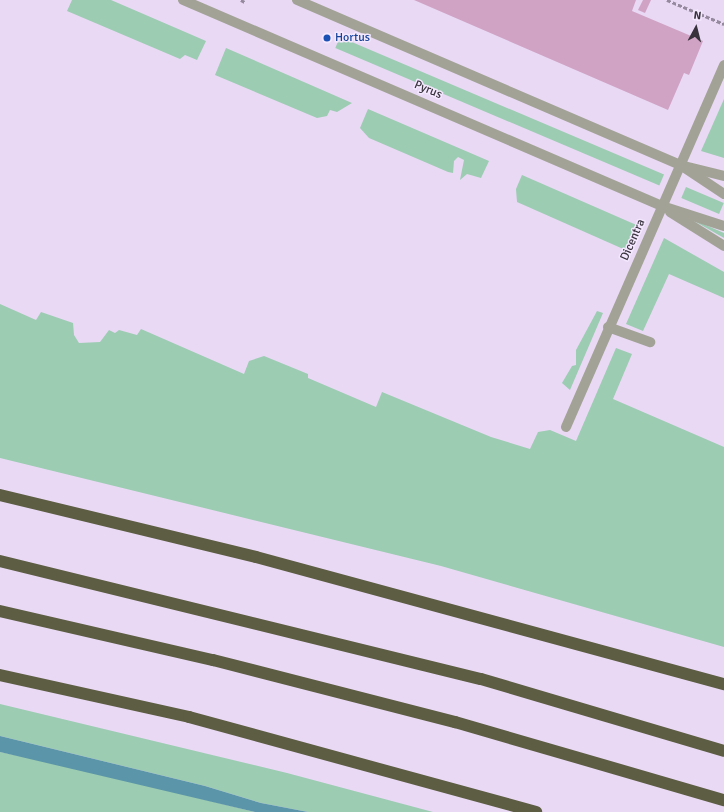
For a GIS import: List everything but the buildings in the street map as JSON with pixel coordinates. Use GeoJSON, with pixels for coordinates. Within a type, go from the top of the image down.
{"type":"FeatureCollection","features":[{"type":"Feature","properties":{"kind":"highway"},"geometry":{"type":"LineString","coordinates":[[0,495],[256,557],[724,684]]}},
{"type":"Feature","properties":{"kind":"highway"},"geometry":{"type":"LineString","coordinates":[[0,561],[481,679],[724,751]]}},
{"type":"Feature","properties":{"kind":"highway"},"geometry":{"type":"LineString","coordinates":[[0,611],[213,660],[447,720],[724,800]]}},
{"type":"Feature","properties":{"kind":"highway"},"geometry":{"type":"LineString","coordinates":[[0,675],[189,717],[536,812]]}},
{"type":"Feature","properties":{"kind":"street","name":"Pyrus"},"geometry":{"type":"LineString","coordinates":[[183,0],[662,206],[724,226]]}},
{"type":"Feature","properties":{"kind":"street"},"geometry":{"type":"LineString","coordinates":[[297,0],[680,165],[724,176]]}},
{"type":"Feature","properties":{"kind":"street","name":"Dicentra"},"geometry":{"type":"LineString","coordinates":[[566,427],[608,327],[724,65]]}},
{"type":"Feature","properties":{"kind":"street"},"geometry":{"type":"LineString","coordinates":[[680,165],[724,194]]}},
{"type":"Feature","properties":{"kind":"street","name":"Pyrus"},"geometry":{"type":"LineString","coordinates":[[662,206],[724,246]]}},
{"type":"Feature","properties":{"kind":"street"},"geometry":{"type":"LineString","coordinates":[[608,327],[650,342]]}},
{"type":"Feature","properties":{"kind":"path"},"geometry":{"type":"LineString","coordinates":[[240,0],[244,2]]}},
{"type":"Feature","properties":{"kind":"path"},"geometry":{"type":"LineString","coordinates":[[667,0],[724,24]]}},
{"type":"Feature","properties":{"kind":"green space"},"geometry":{"type":"Polygon","coordinates":[[[72,0],[111,0],[206,41],[197,60],[185,55],[180,59],[67,11],[72,0]]]}},
{"type":"Feature","properties":{"kind":"green space"},"geometry":{"type":"Polygon","coordinates":[[[340,37],[664,175],[659,186],[335,48],[340,37]]]}},
{"type":"Feature","properties":{"kind":"green space"},"geometry":{"type":"Polygon","coordinates":[[[226,48],[352,103],[337,112],[330,110],[327,116],[317,118],[215,75],[226,48]]]}},
{"type":"Feature","properties":{"kind":"green space"},"geometry":{"type":"Polygon","coordinates":[[[724,99],[724,158],[701,151],[724,99]]]}},
{"type":"Feature","properties":{"kind":"green space"},"geometry":{"type":"Polygon","coordinates":[[[368,109],[489,161],[481,178],[467,174],[460,180],[464,160],[458,157],[454,161],[453,173],[448,172],[369,138],[360,128],[368,109]]]}},
{"type":"Feature","properties":{"kind":"green space"},"geometry":{"type":"Polygon","coordinates":[[[522,175],[641,227],[630,252],[517,202],[516,189],[522,175]]]}},
{"type":"Feature","properties":{"kind":"green space"},"geometry":{"type":"Polygon","coordinates":[[[686,187],[724,203],[719,214],[681,198],[686,187]]]}},
{"type":"Feature","properties":{"kind":"green space"},"geometry":{"type":"Polygon","coordinates":[[[687,217],[724,233],[724,238],[687,217]]]}},
{"type":"Feature","properties":{"kind":"green space"},"geometry":{"type":"Polygon","coordinates":[[[664,238],[724,272],[724,298],[669,274],[643,331],[626,324],[664,238]]]}},
{"type":"Feature","properties":{"kind":"green space"},"geometry":{"type":"Polygon","coordinates":[[[0,304],[36,320],[41,312],[73,323],[74,335],[79,343],[100,342],[109,330],[115,333],[119,330],[137,335],[141,329],[244,374],[249,361],[264,356],[308,374],[308,378],[376,407],[382,392],[491,437],[530,449],[538,432],[550,430],[576,441],[616,348],[632,354],[613,399],[724,447],[724,647],[441,566],[0,458],[0,304]]]}},
{"type":"Feature","properties":{"kind":"green space"},"geometry":{"type":"Polygon","coordinates":[[[597,311],[603,313],[570,390],[562,383],[572,366],[576,365],[576,350],[597,311]]]}},
{"type":"Feature","properties":{"kind":"green space"},"geometry":{"type":"Polygon","coordinates":[[[0,704],[287,773],[433,812],[308,812],[261,803],[205,786],[0,736],[0,704]]]}},
{"type":"Feature","properties":{"kind":"green space"},"geometry":{"type":"Polygon","coordinates":[[[0,752],[64,765],[255,812],[0,812],[0,752]]]}},
{"type":"Feature","properties":{"kind":"water"},"geometry":{"type":"Polygon","coordinates":[[[0,736],[205,786],[261,803],[308,812],[255,812],[0,752],[0,736]]]}},
{"type":"Feature","properties":{"kind":"place","name":"Hortus"},"geometry":{"type":"Point","coordinates":[327,38]}}]}
